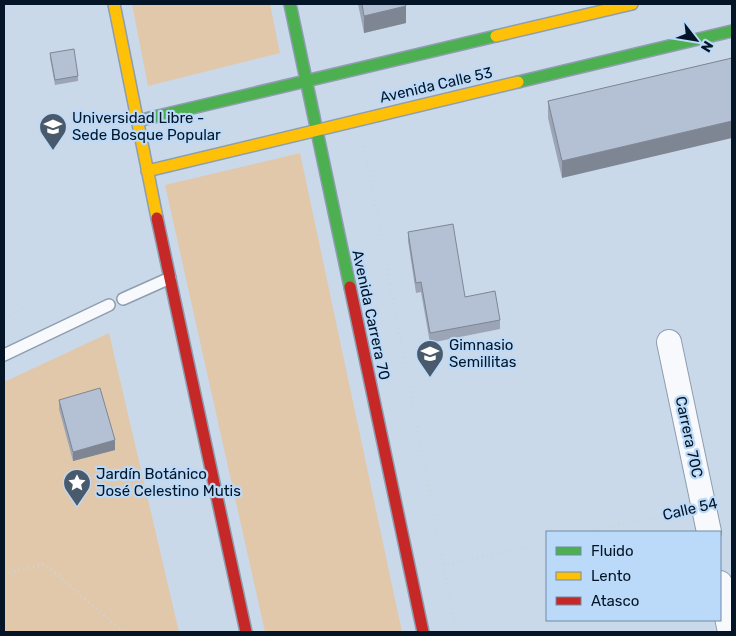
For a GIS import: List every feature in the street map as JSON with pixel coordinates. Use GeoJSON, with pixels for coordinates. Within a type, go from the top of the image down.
{"type":"FeatureCollection","features":[{"type":"Feature","properties":{"kind":"main road"},"geometry":{"type":"LineString","coordinates":[[114,4],[147,171],[246,632]]}},
{"type":"Feature","properties":{"kind":"main road","name":"Avenida Carrera 70"},"geometry":{"type":"LineString","coordinates":[[290,4],[423,632]]}},
{"type":"Feature","properties":{"kind":"main road"},"geometry":{"type":"LineString","coordinates":[[137,121],[632,4]]}},
{"type":"Feature","properties":{"kind":"main road","name":"Avenida Calle 53"},"geometry":{"type":"LineString","coordinates":[[147,171],[732,31]]}},
{"type":"Feature","properties":{"kind":"street","name":"Carrera 70C"},"geometry":{"type":"LineString","coordinates":[[669,342],[709,531]]}},
{"type":"Feature","properties":{"kind":"street"},"geometry":{"type":"LineString","coordinates":[[721,588],[730,632]]}},
{"type":"Feature","properties":{"kind":"lane"},"geometry":{"type":"LineString","coordinates":[[123,299],[170,278]]}},
{"type":"Feature","properties":{"kind":"lane"},"geometry":{"type":"LineString","coordinates":[[4,355],[109,305]]}},
{"type":"Feature","properties":{"kind":"path"},"geometry":{"type":"LineString","coordinates":[[363,138],[442,566],[456,632]]}},
{"type":"Feature","properties":{"kind":"path"},"geometry":{"type":"LineString","coordinates":[[4,318],[70,283]]}},
{"type":"Feature","properties":{"kind":"path","name":"Calle 54"},"geometry":{"type":"LineString","coordinates":[[593,531],[704,506]]}},
{"type":"Feature","properties":{"kind":"path"},"geometry":{"type":"LineString","coordinates":[[442,566],[546,542]]}},
{"type":"Feature","properties":{"kind":"path"},"geometry":{"type":"LineString","coordinates":[[4,574],[45,564],[123,632]]}},
{"type":"Feature","properties":{"kind":"shaded area"},"geometry":{"type":"Polygon","coordinates":[[[132,4],[270,4],[280,53],[148,86],[132,4]]]}},
{"type":"Feature","properties":{"kind":"shaded area"},"geometry":{"type":"Polygon","coordinates":[[[300,153],[402,632],[265,632],[165,185],[300,153]]]}},
{"type":"Feature","properties":{"kind":"shaded area","name":"Jardín Botánico José Celestino Mutis"},"geometry":{"type":"Polygon","coordinates":[[[109,333],[179,632],[4,632],[4,382],[109,333]]]}},
{"type":"Feature","properties":{"kind":"building"},"geometry":{"type":"Polygon","coordinates":[[[362,4],[405,4],[406,6],[364,16],[362,4]]]}},
{"type":"Feature","properties":{"kind":"building"},"geometry":{"type":"Polygon","coordinates":[[[74,49],[78,76],[55,80],[50,53],[74,49]]]}},
{"type":"Feature","properties":{"kind":"building"},"geometry":{"type":"Polygon","coordinates":[[[732,58],[732,121],[562,161],[548,101],[732,58]]]}},
{"type":"Feature","properties":{"kind":"building"},"geometry":{"type":"Polygon","coordinates":[[[453,224],[465,297],[495,291],[500,320],[430,333],[421,282],[416,283],[408,232],[453,224]]]}},
{"type":"Feature","properties":{"kind":"building"},"geometry":{"type":"Polygon","coordinates":[[[100,388],[115,440],[73,452],[59,400],[100,388]]]}},
{"type":"Feature","properties":{"kind":"traffic: fast"},"geometry":{"type":"LineString","coordinates":[[290,4],[350,287]]}},
{"type":"Feature","properties":{"kind":"traffic: fast"},"geometry":{"type":"LineString","coordinates":[[518,82],[732,31]]}},
{"type":"Feature","properties":{"kind":"traffic: fast"},"geometry":{"type":"LineString","coordinates":[[137,121],[496,36]]}},
{"type":"Feature","properties":{"kind":"traffic: slow"},"geometry":{"type":"LineString","coordinates":[[114,4],[157,218]]}},
{"type":"Feature","properties":{"kind":"traffic: slow"},"geometry":{"type":"LineString","coordinates":[[496,36],[632,4]]}},
{"type":"Feature","properties":{"kind":"traffic: slow"},"geometry":{"type":"LineString","coordinates":[[147,171],[518,82]]}},
{"type":"Feature","properties":{"kind":"traffic: jam"},"geometry":{"type":"LineString","coordinates":[[157,218],[246,632]]}},
{"type":"Feature","properties":{"kind":"traffic: jam"},"geometry":{"type":"LineString","coordinates":[[350,287],[423,632]]}},
{"type":"Feature","properties":{"kind":"place","name":"Universidad Libre - Sede Bosque Popular"},"geometry":{"type":"Point","coordinates":[53,151]}},
{"type":"Feature","properties":{"kind":"place","name":"Gimnasio Semillitas"},"geometry":{"type":"Point","coordinates":[430,378]}},
{"type":"Feature","properties":{"kind":"place","name":"Jardín Botánico José Celestino Mutis"},"geometry":{"type":"Point","coordinates":[77,507]}}]}
